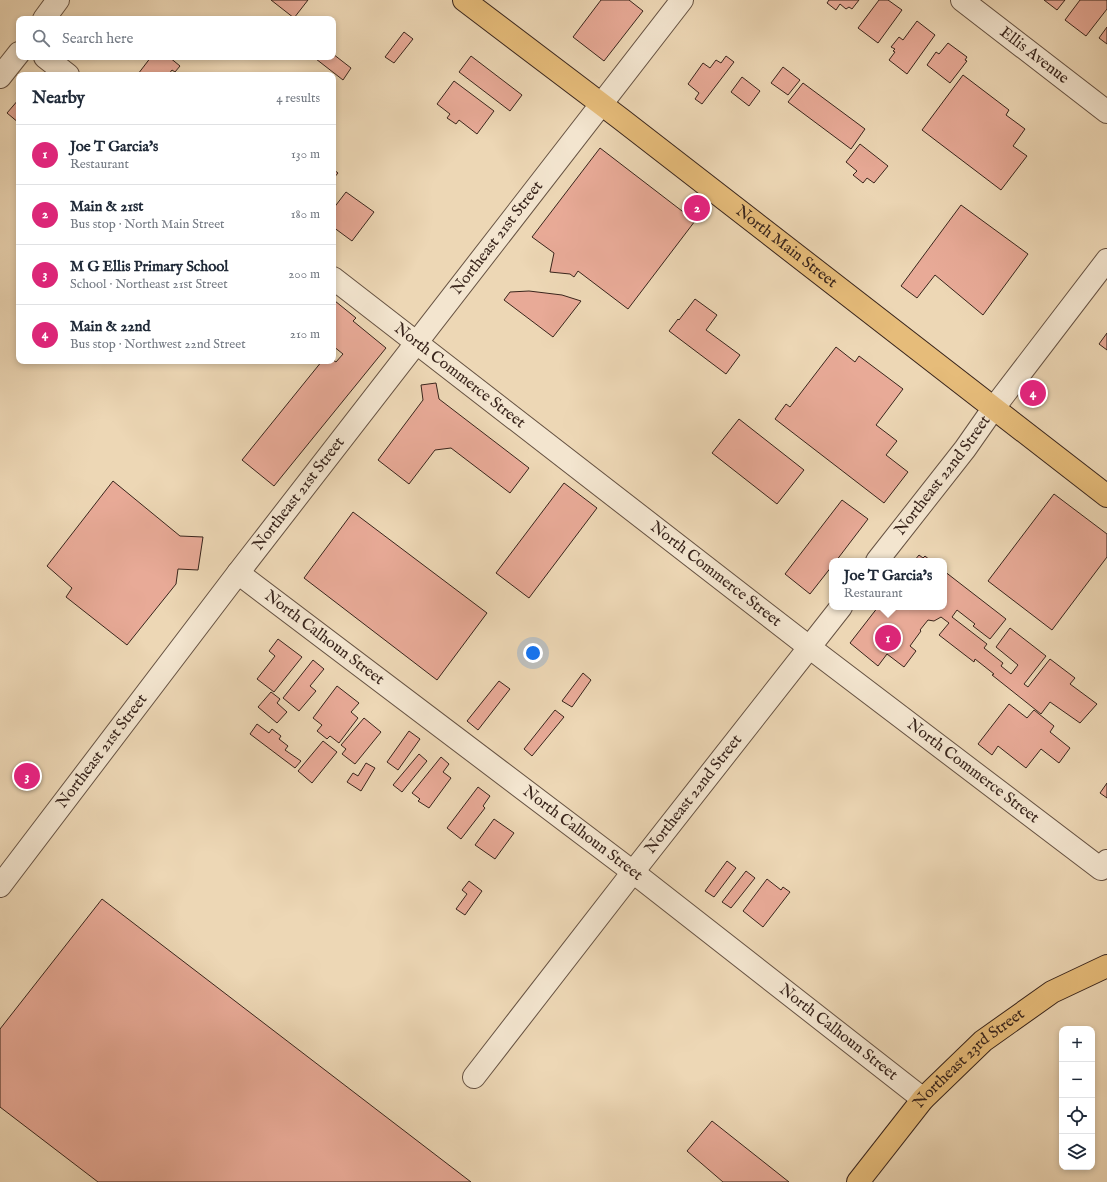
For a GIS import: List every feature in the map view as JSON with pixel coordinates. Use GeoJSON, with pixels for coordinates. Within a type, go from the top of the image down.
{"type":"FeatureCollection","features":[{"type":"Feature","properties":{"kind":"main road","name":"North Main Street"},"geometry":{"type":"LineString","coordinates":[[464,0],[538,58],[601,104],[1107,496]]}},
{"type":"Feature","properties":{"kind":"main road","name":"Northeast 23rd Street"},"geometry":{"type":"LineString","coordinates":[[858,1182],[923,1099],[983,1041],[1052,992],[1107,966]]}},
{"type":"Feature","properties":{"kind":"street"},"geometry":{"type":"LineString","coordinates":[[46,16],[58,0]]}},
{"type":"Feature","properties":{"kind":"street","name":"Northeast 21st Street"},"geometry":{"type":"LineString","coordinates":[[0,886],[238,574],[682,0]]}},
{"type":"Feature","properties":{"kind":"street","name":"Ellis Avenue"},"geometry":{"type":"LineString","coordinates":[[962,0],[1107,112]]}},
{"type":"Feature","properties":{"kind":"street"},"geometry":{"type":"LineString","coordinates":[[0,77],[16,57]]}},
{"type":"Feature","properties":{"kind":"street"},"geometry":{"type":"LineString","coordinates":[[49,60],[64,72]]}},
{"type":"Feature","properties":{"kind":"street","name":"Northeast 22nd Street"},"geometry":{"type":"LineString","coordinates":[[879,558],[965,449],[993,409],[1107,260]]}},
{"type":"Feature","properties":{"kind":"street","name":"North Commerce Street"},"geometry":{"type":"LineString","coordinates":[[336,280],[809,647],[1104,865]]}},
{"type":"Feature","properties":{"kind":"street","name":"North Calhoun Street"},"geometry":{"type":"LineString","coordinates":[[238,574],[633,872],[923,1099]]}},
{"type":"Feature","properties":{"kind":"street","name":"Northeast 22nd Street"},"geometry":{"type":"LineString","coordinates":[[474,1077],[839,610]]}},
{"type":"Feature","properties":{"kind":"building"},"geometry":{"type":"Polygon","coordinates":[[[271,0],[308,0],[296,16],[291,16],[271,0]]]}},
{"type":"Feature","properties":{"kind":"building"},"geometry":{"type":"Polygon","coordinates":[[[601,0],[629,0],[643,11],[604,61],[573,37],[601,0]]]}},
{"type":"Feature","properties":{"kind":"building"},"geometry":{"type":"Polygon","coordinates":[[[829,0],[859,0],[852,9],[849,7],[846,9],[840,4],[836,10],[827,3],[829,0]]]}},
{"type":"Feature","properties":{"kind":"building"},"geometry":{"type":"Polygon","coordinates":[[[879,0],[888,0],[902,10],[878,43],[858,28],[879,0]]]}},
{"type":"Feature","properties":{"kind":"building"},"geometry":{"type":"Polygon","coordinates":[[[1044,0],[1065,0],[1057,10],[1044,0]]]}},
{"type":"Feature","properties":{"kind":"building"},"geometry":{"type":"Polygon","coordinates":[[[1080,0],[1107,0],[1107,9],[1086,36],[1065,20],[1080,0]]]}},
{"type":"Feature","properties":{"kind":"building"},"geometry":{"type":"Polygon","coordinates":[[[917,21],[935,35],[907,74],[889,60],[895,52],[893,51],[895,49],[891,47],[899,37],[903,40],[917,21]]]}},
{"type":"Feature","properties":{"kind":"building"},"geometry":{"type":"Polygon","coordinates":[[[1107,27],[1107,44],[1099,38],[1107,27]]]}},
{"type":"Feature","properties":{"kind":"building"},"geometry":{"type":"Polygon","coordinates":[[[404,32],[413,39],[394,63],[385,57],[404,32]]]}},
{"type":"Feature","properties":{"kind":"building"},"geometry":{"type":"Polygon","coordinates":[[[948,43],[967,57],[965,60],[967,61],[950,83],[927,65],[936,52],[939,54],[948,43]]]}},
{"type":"Feature","properties":{"kind":"building"},"geometry":{"type":"Polygon","coordinates":[[[336,56],[351,68],[343,80],[336,75],[336,72],[333,72],[317,60],[336,60],[336,56]]]}},
{"type":"Feature","properties":{"kind":"building"},"geometry":{"type":"Polygon","coordinates":[[[471,56],[522,95],[510,111],[459,72],[471,56]]]}},
{"type":"Feature","properties":{"kind":"building"},"geometry":{"type":"Polygon","coordinates":[[[726,56],[734,62],[702,104],[695,99],[699,93],[688,84],[703,63],[710,68],[716,60],[721,63],[726,56]]]}},
{"type":"Feature","properties":{"kind":"building"},"geometry":{"type":"Polygon","coordinates":[[[149,60],[173,60],[180,66],[175,72],[172,70],[170,72],[140,72],[149,60]]]}},
{"type":"Feature","properties":{"kind":"building"},"geometry":{"type":"Polygon","coordinates":[[[783,67],[800,80],[788,95],[771,83],[783,67]]]}},
{"type":"Feature","properties":{"kind":"building"},"geometry":{"type":"Polygon","coordinates":[[[963,75],[1009,110],[1006,115],[1025,129],[1013,146],[1027,156],[1001,190],[922,130],[963,75]]]}},
{"type":"Feature","properties":{"kind":"building"},"geometry":{"type":"Polygon","coordinates":[[[742,77],[760,91],[749,106],[731,92],[742,77]]]}},
{"type":"Feature","properties":{"kind":"building"},"geometry":{"type":"Polygon","coordinates":[[[454,81],[494,111],[477,134],[459,120],[456,124],[447,118],[450,114],[437,104],[454,81]]]}},
{"type":"Feature","properties":{"kind":"building"},"geometry":{"type":"Polygon","coordinates":[[[803,83],[865,129],[851,149],[788,102],[803,83]]]}},
{"type":"Feature","properties":{"kind":"building"},"geometry":{"type":"Polygon","coordinates":[[[16,102],[16,120],[7,113],[16,102]]]}},
{"type":"Feature","properties":{"kind":"building"},"geometry":{"type":"Polygon","coordinates":[[[860,144],[888,166],[874,183],[867,178],[863,183],[853,175],[857,171],[846,162],[860,144]]]}},
{"type":"Feature","properties":{"kind":"building"},"geometry":{"type":"Polygon","coordinates":[[[600,148],[695,221],[628,309],[578,271],[574,277],[570,274],[550,272],[554,253],[532,237],[600,148]]]}},
{"type":"Feature","properties":{"kind":"building"},"geometry":{"type":"Polygon","coordinates":[[[346,192],[374,212],[352,241],[336,229],[336,205],[346,192]]]}},
{"type":"Feature","properties":{"kind":"building"},"geometry":{"type":"Polygon","coordinates":[[[961,205],[1028,254],[983,315],[935,275],[917,298],[901,286],[961,205]]]}},
{"type":"Feature","properties":{"kind":"building"},"geometry":{"type":"Polygon","coordinates":[[[529,291],[562,295],[581,301],[553,337],[504,300],[510,292],[529,291]]]}},
{"type":"Feature","properties":{"kind":"building"},"geometry":{"type":"Polygon","coordinates":[[[695,299],[717,315],[706,330],[740,355],[726,374],[669,331],[695,299]]]}},
{"type":"Feature","properties":{"kind":"building"},"geometry":{"type":"Polygon","coordinates":[[[336,302],[356,318],[353,321],[386,348],[274,486],[242,460],[320,364],[336,364],[343,354],[336,348],[336,302]]]}},
{"type":"Feature","properties":{"kind":"building"},"geometry":{"type":"Polygon","coordinates":[[[1107,333],[1107,350],[1099,344],[1107,333]]]}},
{"type":"Feature","properties":{"kind":"building"},"geometry":{"type":"Polygon","coordinates":[[[836,347],[855,362],[859,356],[903,389],[876,425],[897,441],[886,455],[908,472],[884,503],[775,419],[786,404],[790,407],[836,347]]]}},
{"type":"Feature","properties":{"kind":"building"},"geometry":{"type":"Polygon","coordinates":[[[436,383],[439,399],[529,468],[510,493],[451,448],[435,450],[409,484],[378,460],[423,400],[421,385],[436,383]]]}},
{"type":"Feature","properties":{"kind":"building"},"geometry":{"type":"Polygon","coordinates":[[[739,419],[804,470],[777,504],[712,453],[739,419]]]}},
{"type":"Feature","properties":{"kind":"building"},"geometry":{"type":"Polygon","coordinates":[[[113,481],[180,536],[203,537],[198,570],[178,569],[176,584],[127,645],[66,597],[72,588],[47,566],[113,481]]]}},
{"type":"Feature","properties":{"kind":"building"},"geometry":{"type":"Polygon","coordinates":[[[564,483],[597,508],[529,598],[496,573],[564,483]]]}},
{"type":"Feature","properties":{"kind":"building"},"geometry":{"type":"Polygon","coordinates":[[[1054,494],[1107,534],[1107,557],[1052,630],[988,581],[1054,494]]]}},
{"type":"Feature","properties":{"kind":"building"},"geometry":{"type":"Polygon","coordinates":[[[842,500],[868,519],[838,558],[829,558],[829,570],[810,594],[785,574],[842,500]]]}},
{"type":"Feature","properties":{"kind":"building"},"geometry":{"type":"Polygon","coordinates":[[[353,512],[487,613],[437,680],[304,578],[353,512]]]}},
{"type":"Feature","properties":{"kind":"building"},"geometry":{"type":"Polygon","coordinates":[[[947,573],[1006,619],[990,639],[973,626],[975,624],[957,610],[952,617],[987,644],[984,648],[1003,663],[1001,666],[1011,674],[1018,665],[996,647],[1010,628],[1046,656],[1024,684],[1028,687],[1050,659],[1075,678],[1070,684],[1097,704],[1080,723],[1050,702],[1041,714],[992,675],[994,674],[975,659],[974,662],[939,635],[949,623],[941,617],[934,621],[928,620],[920,630],[921,631],[910,646],[916,651],[904,667],[887,654],[878,666],[850,643],[876,610],[947,610],[947,573]]]}},
{"type":"Feature","properties":{"kind":"building"},"geometry":{"type":"Polygon","coordinates":[[[278,639],[302,657],[274,692],[257,679],[275,656],[269,651],[278,639]]]}},
{"type":"Feature","properties":{"kind":"building"},"geometry":{"type":"Polygon","coordinates":[[[313,660],[324,669],[310,686],[316,691],[299,711],[283,698],[313,660]]]}},
{"type":"Feature","properties":{"kind":"building"},"geometry":{"type":"Polygon","coordinates":[[[583,673],[591,680],[572,707],[562,701],[583,673]]]}},
{"type":"Feature","properties":{"kind":"building"},"geometry":{"type":"Polygon","coordinates":[[[499,681],[510,689],[478,730],[467,721],[499,681]]]}},
{"type":"Feature","properties":{"kind":"building"},"geometry":{"type":"Polygon","coordinates":[[[337,686],[359,703],[351,712],[358,718],[339,743],[330,736],[327,739],[317,731],[322,725],[313,718],[337,686]]]}},
{"type":"Feature","properties":{"kind":"building"},"geometry":{"type":"Polygon","coordinates":[[[271,692],[280,699],[277,703],[287,712],[277,723],[258,707],[271,692]]]}},
{"type":"Feature","properties":{"kind":"building"},"geometry":{"type":"Polygon","coordinates":[[[1009,704],[1027,718],[1034,710],[1054,726],[1050,732],[1070,748],[1059,763],[1041,749],[1026,768],[998,746],[992,755],[978,744],[1009,704]]]}},
{"type":"Feature","properties":{"kind":"building"},"geometry":{"type":"Polygon","coordinates":[[[555,710],[564,717],[532,756],[524,749],[555,710]]]}},
{"type":"Feature","properties":{"kind":"building"},"geometry":{"type":"Polygon","coordinates":[[[364,718],[381,732],[355,764],[342,754],[346,749],[341,745],[364,718]]]}},
{"type":"Feature","properties":{"kind":"building"},"geometry":{"type":"Polygon","coordinates":[[[257,724],[269,733],[272,729],[281,736],[279,739],[288,746],[285,750],[301,761],[295,768],[250,734],[257,724]]]}},
{"type":"Feature","properties":{"kind":"building"},"geometry":{"type":"Polygon","coordinates":[[[409,731],[420,739],[398,770],[387,762],[409,731]]]}},
{"type":"Feature","properties":{"kind":"building"},"geometry":{"type":"Polygon","coordinates":[[[323,741],[337,752],[312,783],[298,771],[323,741]]]}},
{"type":"Feature","properties":{"kind":"building"},"geometry":{"type":"Polygon","coordinates":[[[419,754],[427,761],[402,792],[393,785],[419,754]]]}},
{"type":"Feature","properties":{"kind":"building"},"geometry":{"type":"Polygon","coordinates":[[[441,757],[449,764],[443,772],[451,778],[429,808],[418,801],[420,799],[412,793],[441,757]]]}},
{"type":"Feature","properties":{"kind":"building"},"geometry":{"type":"Polygon","coordinates":[[[366,763],[375,768],[361,791],[347,782],[353,773],[358,776],[366,763]]]}},
{"type":"Feature","properties":{"kind":"building"},"geometry":{"type":"Polygon","coordinates":[[[1107,783],[1107,798],[1100,793],[1107,783]]]}},
{"type":"Feature","properties":{"kind":"building"},"geometry":{"type":"Polygon","coordinates":[[[478,787],[490,796],[483,806],[485,808],[461,839],[447,828],[478,787]]]}},
{"type":"Feature","properties":{"kind":"building"},"geometry":{"type":"Polygon","coordinates":[[[494,819],[514,833],[495,859],[475,845],[494,819]]]}},
{"type":"Feature","properties":{"kind":"building"},"geometry":{"type":"Polygon","coordinates":[[[727,861],[736,868],[714,897],[705,891],[727,861]]]}},
{"type":"Feature","properties":{"kind":"building"},"geometry":{"type":"Polygon","coordinates":[[[746,871],[755,878],[731,908],[722,902],[746,871]]]}},
{"type":"Feature","properties":{"kind":"building"},"geometry":{"type":"Polygon","coordinates":[[[767,879],[781,890],[783,887],[790,892],[763,927],[743,911],[767,879]]]}},
{"type":"Feature","properties":{"kind":"building"},"geometry":{"type":"Polygon","coordinates":[[[469,881],[482,891],[465,915],[456,909],[467,894],[462,890],[469,881]]]}},
{"type":"Feature","properties":{"kind":"building"},"geometry":{"type":"Polygon","coordinates":[[[102,899],[471,1182],[98,1182],[0,1107],[0,1029],[102,899]]]}},
{"type":"Feature","properties":{"kind":"building"},"geometry":{"type":"Polygon","coordinates":[[[712,1121],[789,1182],[723,1182],[687,1151],[712,1121]]]}},
{"type":"Feature","properties":{"kind":"place","name":"Main & 21st"},"geometry":{"type":"Point","coordinates":[697,208]}},
{"type":"Feature","properties":{"kind":"place","name":"Main & 22nd"},"geometry":{"type":"Point","coordinates":[1033,393]}},
{"type":"Feature","properties":{"kind":"place","name":"Joe T Garcia's"},"geometry":{"type":"Point","coordinates":[888,638]}},
{"type":"Feature","properties":{"kind":"place","name":"M G Ellis Primary School"},"geometry":{"type":"Point","coordinates":[27,776]}}]}
